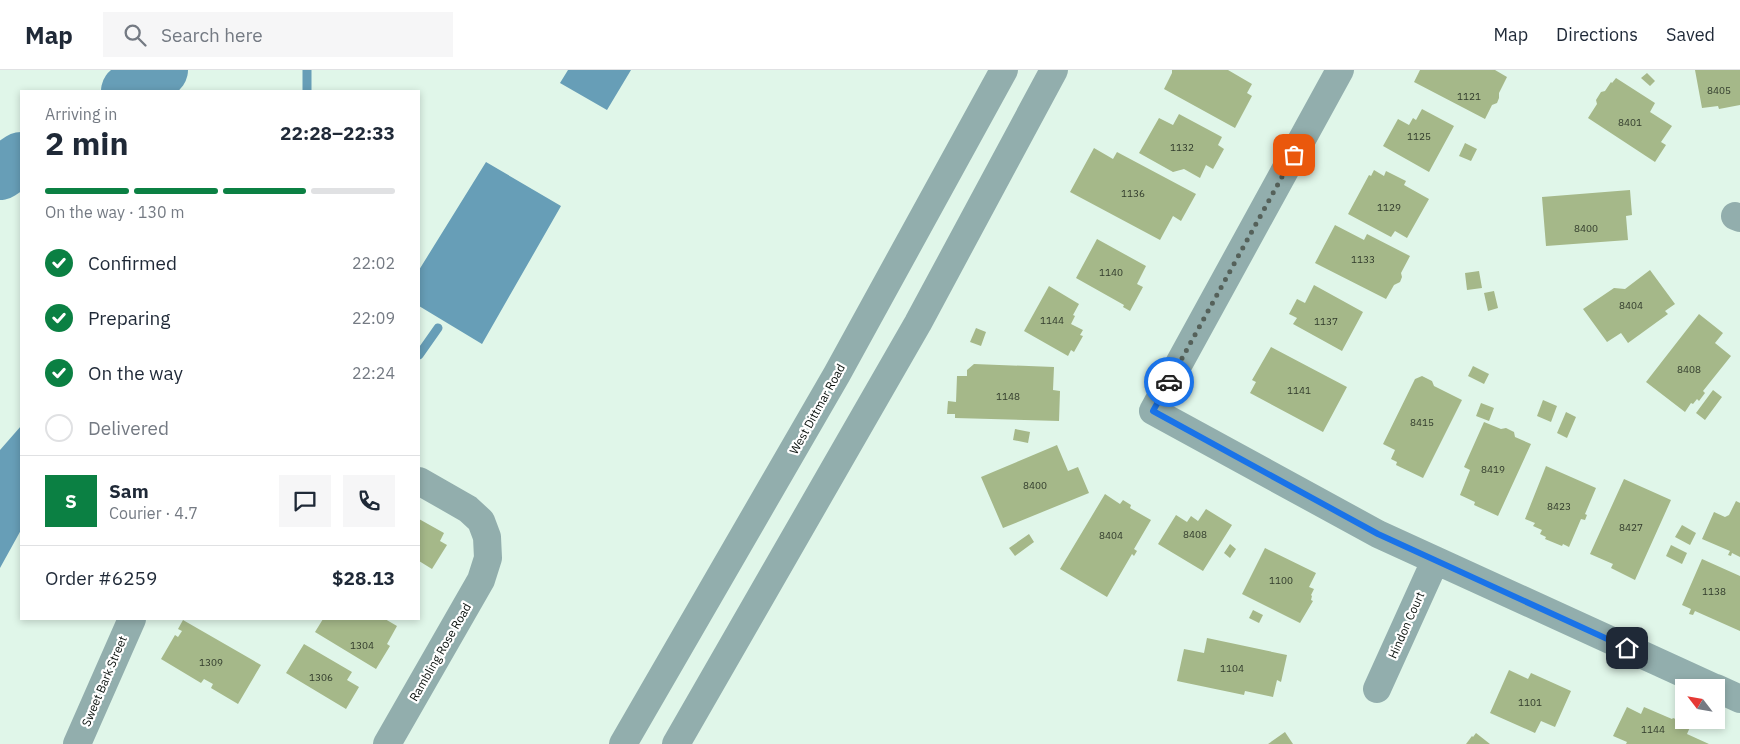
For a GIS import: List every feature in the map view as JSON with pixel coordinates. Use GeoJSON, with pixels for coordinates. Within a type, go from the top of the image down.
{"type":"FeatureCollection","features":[{"type":"Feature","properties":{"kind":"street","name":"West Dittmar Road"},"geometry":{"type":"LineString","coordinates":[[623,744],[837,374],[1004,70]]}},
{"type":"Feature","properties":{"kind":"street"},"geometry":{"type":"LineString","coordinates":[[676,744],[895,363],[1054,70]]}},
{"type":"Feature","properties":{"kind":"street"},"geometry":{"type":"LineString","coordinates":[[1340,70],[1153,411],[1378,534],[1695,679]]}},
{"type":"Feature","properties":{"kind":"street","name":"Rambling Rose Road"},"geometry":{"type":"LineString","coordinates":[[388,744],[481,580],[488,558],[488,537],[481,521],[468,509],[420,482]]}},
{"type":"Feature","properties":{"kind":"street","name":"Hindon Court"},"geometry":{"type":"LineString","coordinates":[[1377,689],[1435,561]]}},
{"type":"Feature","properties":{"kind":"street","name":"Sweet Bark Street"},"geometry":{"type":"LineString","coordinates":[[77,744],[132,620]]}},
{"type":"Feature","properties":{"kind":"street"},"geometry":{"type":"LineString","coordinates":[[1725,692],[1740,699]]}},
{"type":"Feature","properties":{"kind":"water"},"geometry":{"type":"Polygon","coordinates":[[[568,70],[631,70],[607,110],[560,83],[568,70]]]}},
{"type":"Feature","properties":{"kind":"water"},"geometry":{"type":"Polygon","coordinates":[[[486,162],[561,206],[482,344],[420,307],[420,268],[486,162]]]}},
{"type":"Feature","properties":{"kind":"water"},"geometry":{"type":"Polygon","coordinates":[[[20,427],[20,532],[0,568],[0,450],[20,427]]]}},
{"type":"Feature","properties":{"kind":"building"},"geometry":{"type":"Polygon","coordinates":[[[1172,70],[1228,70],[1252,84],[1247,93],[1252,96],[1235,128],[1164,89],[1172,70]]]}},
{"type":"Feature","properties":{"kind":"building"},"geometry":{"type":"Polygon","coordinates":[[[1420,70],[1495,70],[1507,77],[1499,93],[1497,103],[1492,105],[1485,119],[1414,82],[1420,70]]]}},
{"type":"Feature","properties":{"kind":"building"},"geometry":{"type":"Polygon","coordinates":[[[1695,70],[1740,70],[1740,105],[1719,109],[1718,106],[1702,108],[1695,70]]]}},
{"type":"Feature","properties":{"kind":"building"},"geometry":{"type":"Polygon","coordinates":[[[1647,73],[1655,81],[1650,86],[1641,78],[1647,73]]]}},
{"type":"Feature","properties":{"kind":"building"},"geometry":{"type":"Polygon","coordinates":[[[1616,78],[1655,103],[1650,112],[1672,126],[1661,142],[1666,145],[1655,162],[1588,118],[1597,104],[1596,100],[1601,92],[1605,91],[1616,78]]]}},
{"type":"Feature","properties":{"kind":"building"},"geometry":{"type":"Polygon","coordinates":[[[1422,109],[1454,126],[1429,172],[1383,146],[1398,119],[1409,125],[1413,118],[1416,120],[1422,109]]]}},
{"type":"Feature","properties":{"kind":"building"},"geometry":{"type":"Polygon","coordinates":[[[1179,114],[1222,137],[1218,145],[1224,149],[1213,169],[1206,165],[1200,178],[1184,169],[1173,172],[1139,153],[1159,118],[1173,125],[1179,114]]]}},
{"type":"Feature","properties":{"kind":"building"},"geometry":{"type":"Polygon","coordinates":[[[1465,143],[1477,149],[1471,161],[1459,156],[1465,143]]]}},
{"type":"Feature","properties":{"kind":"building"},"geometry":{"type":"Polygon","coordinates":[[[1094,148],[1113,159],[1117,152],[1196,194],[1181,221],[1173,216],[1160,240],[1070,192],[1094,148]]]}},
{"type":"Feature","properties":{"kind":"building"},"geometry":{"type":"Polygon","coordinates":[[[1374,170],[1384,176],[1386,171],[1406,181],[1404,185],[1429,199],[1407,238],[1395,231],[1391,237],[1348,214],[1369,175],[1371,176],[1374,170]]]}},
{"type":"Feature","properties":{"kind":"building"},"geometry":{"type":"Polygon","coordinates":[[[1630,190],[1632,215],[1626,216],[1628,240],[1546,246],[1542,197],[1630,190]]]}},
{"type":"Feature","properties":{"kind":"building"},"geometry":{"type":"Polygon","coordinates":[[[1335,225],[1364,240],[1367,234],[1410,256],[1401,273],[1400,282],[1394,285],[1386,299],[1315,263],[1335,225]]]}},
{"type":"Feature","properties":{"kind":"building"},"geometry":{"type":"Polygon","coordinates":[[[1097,239],[1146,266],[1137,284],[1143,287],[1130,311],[1123,307],[1124,305],[1076,278],[1097,239]]]}},
{"type":"Feature","properties":{"kind":"building"},"geometry":{"type":"Polygon","coordinates":[[[1650,270],[1675,304],[1665,311],[1668,314],[1628,343],[1621,333],[1607,342],[1583,309],[1614,288],[1625,289],[1650,270]]]}},
{"type":"Feature","properties":{"kind":"building"},"geometry":{"type":"Polygon","coordinates":[[[1479,271],[1482,288],[1467,290],[1465,273],[1479,271]]]}},
{"type":"Feature","properties":{"kind":"building"},"geometry":{"type":"Polygon","coordinates":[[[1314,285],[1363,312],[1342,351],[1293,324],[1297,318],[1289,314],[1297,299],[1305,303],[1314,285]]]}},
{"type":"Feature","properties":{"kind":"building"},"geometry":{"type":"Polygon","coordinates":[[[1049,286],[1079,304],[1071,324],[1083,330],[1080,335],[1083,336],[1074,352],[1071,350],[1068,356],[1024,331],[1049,286]]]}},
{"type":"Feature","properties":{"kind":"building"},"geometry":{"type":"Polygon","coordinates":[[[1494,291],[1498,308],[1488,311],[1484,293],[1494,291]]]}},
{"type":"Feature","properties":{"kind":"building"},"geometry":{"type":"Polygon","coordinates":[[[1699,314],[1723,333],[1715,343],[1731,356],[1703,391],[1705,393],[1699,401],[1697,399],[1693,404],[1691,403],[1685,412],[1646,382],[1699,314]]]}},
{"type":"Feature","properties":{"kind":"building"},"geometry":{"type":"Polygon","coordinates":[[[976,328],[986,332],[981,346],[970,342],[976,328]]]}},
{"type":"Feature","properties":{"kind":"building"},"geometry":{"type":"Polygon","coordinates":[[[1271,347],[1347,387],[1323,432],[1250,393],[1256,382],[1252,380],[1271,347]]]}},
{"type":"Feature","properties":{"kind":"building"},"geometry":{"type":"Polygon","coordinates":[[[974,364],[1054,367],[1053,390],[1060,391],[1059,421],[955,418],[955,414],[947,414],[948,401],[956,402],[957,376],[967,376],[967,370],[974,364]]]}},
{"type":"Feature","properties":{"kind":"building"},"geometry":{"type":"Polygon","coordinates":[[[1473,366],[1489,374],[1484,384],[1468,376],[1473,366]]]}},
{"type":"Feature","properties":{"kind":"building"},"geometry":{"type":"Polygon","coordinates":[[[1422,376],[1432,381],[1434,386],[1462,400],[1423,478],[1396,465],[1397,462],[1391,459],[1395,450],[1383,444],[1415,379],[1422,376]]]}},
{"type":"Feature","properties":{"kind":"building"},"geometry":{"type":"Polygon","coordinates":[[[1713,390],[1722,397],[1705,420],[1696,413],[1713,390]]]}},
{"type":"Feature","properties":{"kind":"building"},"geometry":{"type":"Polygon","coordinates":[[[1543,400],[1557,406],[1551,422],[1537,416],[1543,400]]]}},
{"type":"Feature","properties":{"kind":"building"},"geometry":{"type":"Polygon","coordinates":[[[1481,403],[1494,408],[1489,421],[1476,416],[1481,403]]]}},
{"type":"Feature","properties":{"kind":"building"},"geometry":{"type":"Polygon","coordinates":[[[1566,412],[1576,417],[1567,438],[1557,433],[1566,412]]]}},
{"type":"Feature","properties":{"kind":"building"},"geometry":{"type":"Polygon","coordinates":[[[1484,422],[1501,429],[1506,428],[1514,432],[1515,437],[1531,444],[1498,516],[1474,505],[1475,502],[1460,495],[1470,470],[1464,467],[1484,422]]]}},
{"type":"Feature","properties":{"kind":"building"},"geometry":{"type":"Polygon","coordinates":[[[1015,429],[1030,432],[1028,443],[1013,440],[1015,429]]]}},
{"type":"Feature","properties":{"kind":"building"},"geometry":{"type":"Polygon","coordinates":[[[1057,445],[1068,471],[1078,467],[1089,493],[1003,528],[981,477],[1057,445]]]}},
{"type":"Feature","properties":{"kind":"building"},"geometry":{"type":"Polygon","coordinates":[[[1546,466],[1596,488],[1585,514],[1587,515],[1585,520],[1581,519],[1569,547],[1545,539],[1546,537],[1540,534],[1542,530],[1533,526],[1535,523],[1525,519],[1546,466]]]}},
{"type":"Feature","properties":{"kind":"building"},"geometry":{"type":"Polygon","coordinates":[[[1624,479],[1671,500],[1635,580],[1611,568],[1613,564],[1590,554],[1624,479]]]}},
{"type":"Feature","properties":{"kind":"building"},"geometry":{"type":"Polygon","coordinates":[[[1105,494],[1120,504],[1123,500],[1131,505],[1130,508],[1151,520],[1134,549],[1137,551],[1134,556],[1132,554],[1107,597],[1060,569],[1105,494]]]}},
{"type":"Feature","properties":{"kind":"building"},"geometry":{"type":"Polygon","coordinates":[[[1736,501],[1740,503],[1740,557],[1732,553],[1731,556],[1728,555],[1730,551],[1702,539],[1714,512],[1725,517],[1729,515],[1736,501]]]}},
{"type":"Feature","properties":{"kind":"building"},"geometry":{"type":"Polygon","coordinates":[[[1206,509],[1232,525],[1203,571],[1158,544],[1176,515],[1187,522],[1191,516],[1198,521],[1206,509]]]}},
{"type":"Feature","properties":{"kind":"building"},"geometry":{"type":"Polygon","coordinates":[[[420,520],[444,533],[440,541],[447,545],[432,569],[420,562],[420,520]]]}},
{"type":"Feature","properties":{"kind":"building"},"geometry":{"type":"Polygon","coordinates":[[[1682,525],[1696,533],[1690,545],[1675,537],[1682,525]]]}},
{"type":"Feature","properties":{"kind":"building"},"geometry":{"type":"Polygon","coordinates":[[[1029,534],[1034,542],[1015,556],[1009,548],[1029,534]]]}},
{"type":"Feature","properties":{"kind":"building"},"geometry":{"type":"Polygon","coordinates":[[[1230,544],[1236,549],[1230,558],[1224,553],[1230,544]]]}},
{"type":"Feature","properties":{"kind":"building"},"geometry":{"type":"Polygon","coordinates":[[[1671,545],[1687,553],[1682,564],[1666,556],[1671,545]]]}},
{"type":"Feature","properties":{"kind":"building"},"geometry":{"type":"Polygon","coordinates":[[[1265,548],[1316,573],[1309,587],[1314,589],[1311,595],[1311,600],[1313,601],[1300,623],[1242,594],[1265,548]]]}},
{"type":"Feature","properties":{"kind":"building"},"geometry":{"type":"Polygon","coordinates":[[[1702,559],[1740,576],[1740,631],[1695,611],[1693,615],[1689,614],[1691,609],[1682,605],[1702,559]]]}},
{"type":"Feature","properties":{"kind":"building"},"geometry":{"type":"Polygon","coordinates":[[[1253,610],[1263,615],[1259,623],[1249,618],[1253,610]]]}},
{"type":"Feature","properties":{"kind":"building"},"geometry":{"type":"Polygon","coordinates":[[[183,620],[261,665],[238,704],[211,688],[213,684],[204,679],[201,683],[161,659],[175,635],[178,637],[182,631],[178,629],[183,620]]]}},
{"type":"Feature","properties":{"kind":"building"},"geometry":{"type":"Polygon","coordinates":[[[322,620],[387,620],[397,626],[387,644],[390,646],[376,669],[315,632],[322,620]]]}},
{"type":"Feature","properties":{"kind":"building"},"geometry":{"type":"Polygon","coordinates":[[[1207,638],[1287,655],[1281,682],[1277,680],[1273,697],[1245,691],[1244,695],[1177,681],[1184,649],[1204,653],[1207,638]]]}},
{"type":"Feature","properties":{"kind":"building"},"geometry":{"type":"Polygon","coordinates":[[[304,644],[352,672],[347,680],[359,687],[346,709],[286,673],[304,644]]]}},
{"type":"Feature","properties":{"kind":"building"},"geometry":{"type":"Polygon","coordinates":[[[1509,670],[1528,679],[1531,673],[1571,691],[1555,727],[1541,721],[1535,733],[1490,713],[1509,670]]]}},
{"type":"Feature","properties":{"kind":"building"},"geometry":{"type":"Polygon","coordinates":[[[1627,707],[1641,714],[1644,707],[1675,719],[1675,729],[1689,729],[1687,734],[1709,744],[1626,744],[1627,742],[1613,736],[1627,707]]]}},
{"type":"Feature","properties":{"kind":"building"},"geometry":{"type":"Polygon","coordinates":[[[1285,732],[1293,744],[1268,744],[1285,732]]]}},
{"type":"Feature","properties":{"kind":"building"},"geometry":{"type":"Polygon","coordinates":[[[1476,733],[1490,744],[1466,744],[1476,733]]]}},
{"type":"Feature","properties":{"kind":"waterway"},"geometry":{"type":"LineString","coordinates":[[130,90],[161,70]]}},
{"type":"Feature","properties":{"kind":"waterway"},"geometry":{"type":"LineString","coordinates":[[307,70],[307,90]]}},
{"type":"Feature","properties":{"kind":"waterway"},"geometry":{"type":"LineString","coordinates":[[0,173],[20,160]]}},
{"type":"Feature","properties":{"kind":"waterway"},"geometry":{"type":"LineString","coordinates":[[420,354],[438,328]]}},
{"type":"Feature","properties":{"kind":"way so far"},"geometry":{"type":"LineString","coordinates":[[1169,382],[1294,155]]}},
{"type":"Feature","properties":{"kind":"route"},"geometry":{"type":"LineString","coordinates":[[1169,382],[1153,411],[1378,534],[1627,648]]}}]}
